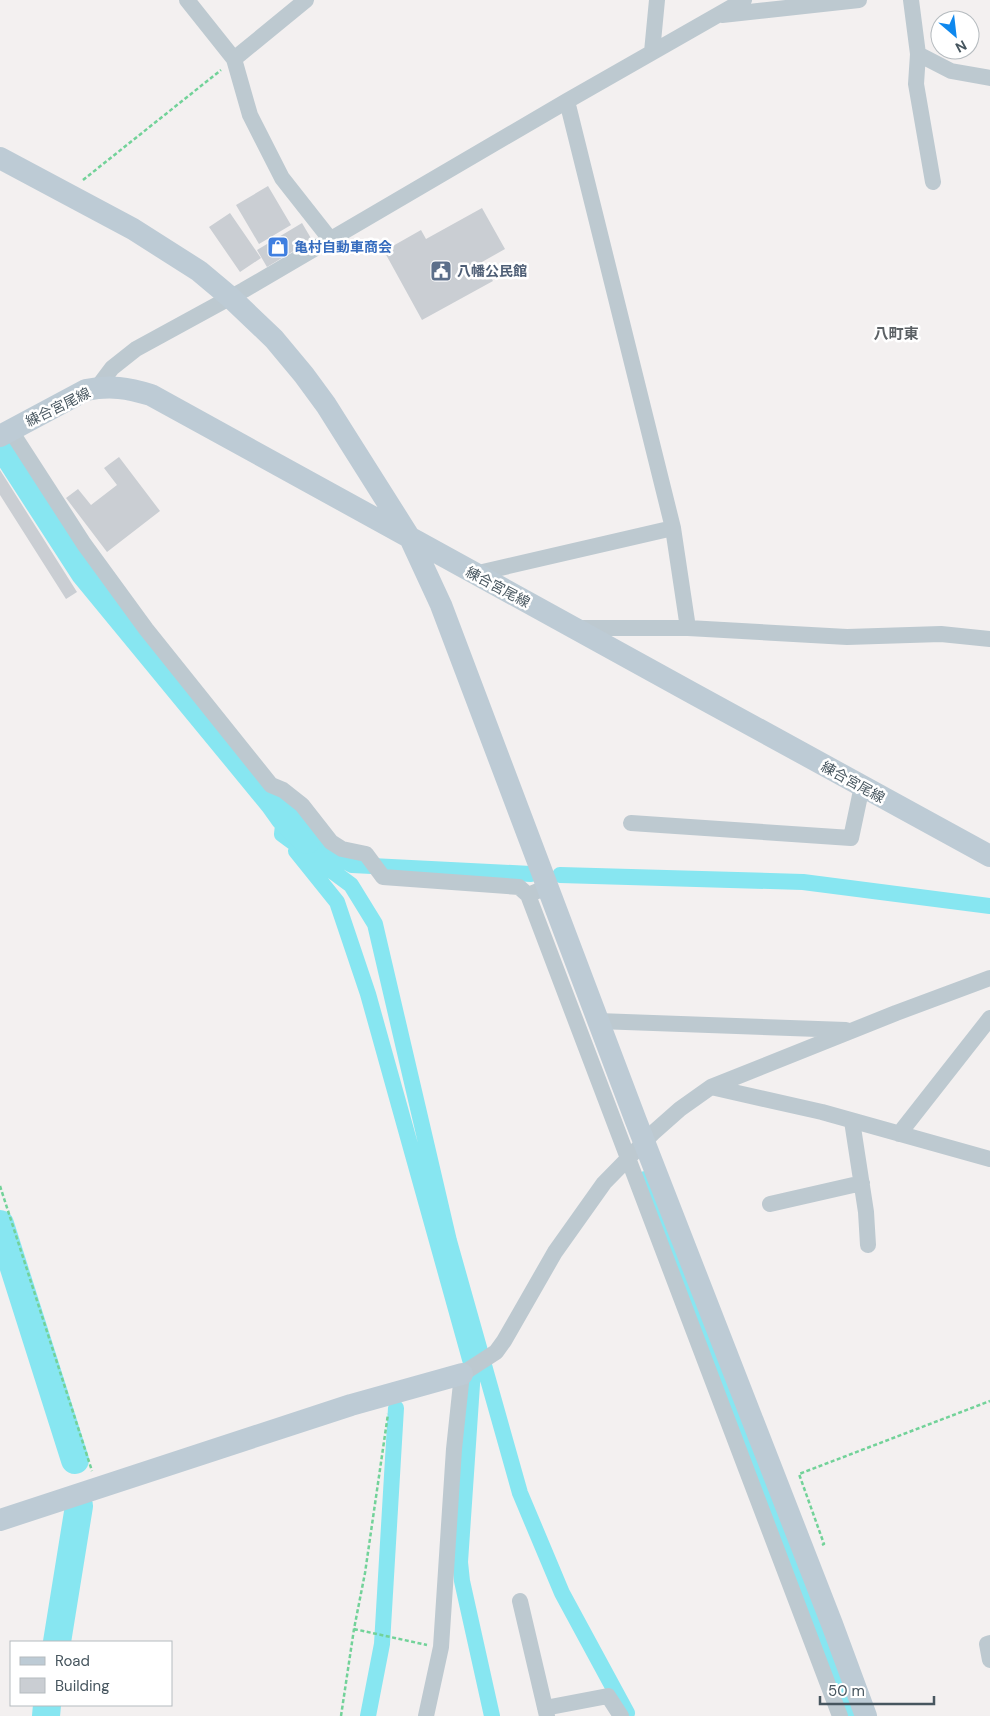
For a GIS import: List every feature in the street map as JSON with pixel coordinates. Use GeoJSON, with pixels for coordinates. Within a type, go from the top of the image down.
{"type":"FeatureCollection","features":[{"type":"Feature","properties":{"kind":"street"},"geometry":{"type":"LineString","coordinates":[[187,0],[234,59],[250,115],[282,178],[330,239]]}},
{"type":"Feature","properties":{"kind":"street"},"geometry":{"type":"LineString","coordinates":[[234,59],[306,0]]}},
{"type":"Feature","properties":{"kind":"street"},"geometry":{"type":"LineString","coordinates":[[652,52],[657,0]]}},
{"type":"Feature","properties":{"kind":"street"},"geometry":{"type":"LineString","coordinates":[[98,388],[112,368],[136,349],[230,297],[567,100],[744,0]]}},
{"type":"Feature","properties":{"kind":"street"},"geometry":{"type":"LineString","coordinates":[[715,16],[859,0]]}},
{"type":"Feature","properties":{"kind":"street"},"geometry":{"type":"LineString","coordinates":[[911,0],[918,54],[916,84],[933,182]]}},
{"type":"Feature","properties":{"kind":"street"},"geometry":{"type":"LineString","coordinates":[[918,54],[952,71],[990,78]]}},
{"type":"Feature","properties":{"kind":"street"},"geometry":{"type":"LineString","coordinates":[[567,100],[673,528],[688,628]]}},
{"type":"Feature","properties":{"kind":"street"},"geometry":{"type":"LineString","coordinates":[[0,158],[133,229],[199,271],[230,297],[274,339],[304,375],[326,405],[410,538],[441,605],[628,1158],[840,1716]]}},
{"type":"Feature","properties":{"kind":"street","name":"練合宮尾線"},"geometry":{"type":"LineString","coordinates":[[5,433],[86,390],[128,388],[151,395],[990,856]]}},
{"type":"Feature","properties":{"kind":"street"},"geometry":{"type":"LineString","coordinates":[[5,433],[146,629],[272,785],[283,790],[302,805],[331,842],[342,849],[366,854],[382,876],[519,886],[538,891]]}},
{"type":"Feature","properties":{"kind":"street"},"geometry":{"type":"LineString","coordinates":[[474,574],[673,528]]}},
{"type":"Feature","properties":{"kind":"street"},"geometry":{"type":"LineString","coordinates":[[575,628],[688,628],[847,637],[941,634],[990,639]]}},
{"type":"Feature","properties":{"kind":"street"},"geometry":{"type":"LineString","coordinates":[[631,822],[851,838],[862,786]]}},
{"type":"Feature","properties":{"kind":"street"},"geometry":{"type":"LineString","coordinates":[[538,891],[598,1021],[866,1716]]}},
{"type":"Feature","properties":{"kind":"street"},"geometry":{"type":"LineString","coordinates":[[0,1520],[97,1487],[390,1394],[466,1372],[496,1352],[555,1252],[604,1183],[680,1109],[711,1087],[852,1030],[990,978]]}},
{"type":"Feature","properties":{"kind":"street"},"geometry":{"type":"LineString","coordinates":[[899,1134],[990,1018]]}},
{"type":"Feature","properties":{"kind":"street"},"geometry":{"type":"LineString","coordinates":[[598,1021],[852,1030]]}},
{"type":"Feature","properties":{"kind":"street"},"geometry":{"type":"LineString","coordinates":[[711,1087],[822,1112],[990,1159]]}},
{"type":"Feature","properties":{"kind":"street"},"geometry":{"type":"LineString","coordinates":[[852,1121],[866,1212],[868,1245]]}},
{"type":"Feature","properties":{"kind":"street"},"geometry":{"type":"LineString","coordinates":[[770,1204],[862,1183]]}},
{"type":"Feature","properties":{"kind":"street"},"geometry":{"type":"LineString","coordinates":[[426,1716],[441,1647],[454,1449],[466,1372]]}},
{"type":"Feature","properties":{"kind":"street"},"geometry":{"type":"LineString","coordinates":[[520,1601],[546,1712],[608,1696],[621,1716]]}},
{"type":"Feature","properties":{"kind":"street"},"geometry":{"type":"LineString","coordinates":[[990,1643],[987,1644],[990,1660]]}},
{"type":"Feature","properties":{"kind":"path"},"geometry":{"type":"LineString","coordinates":[[67,194],[234,59]]}},
{"type":"Feature","properties":{"kind":"path"},"geometry":{"type":"LineString","coordinates":[[0,1186],[97,1487]]}},
{"type":"Feature","properties":{"kind":"path"},"geometry":{"type":"LineString","coordinates":[[341,1716],[354,1629],[365,1573],[390,1394]]}},
{"type":"Feature","properties":{"kind":"path"},"geometry":{"type":"LineString","coordinates":[[804,1552],[824,1544],[799,1474],[990,1401]]}},
{"type":"Feature","properties":{"kind":"path"},"geometry":{"type":"LineString","coordinates":[[354,1629],[441,1647]]}},
{"type":"Feature","properties":{"kind":"building"},"geometry":{"type":"Polygon","coordinates":[[[268,186],[291,225],[259,244],[236,205],[268,186]]]}},
{"type":"Feature","properties":{"kind":"building","name":"八幡公民館"},"geometry":{"type":"Polygon","coordinates":[[[482,208],[505,249],[482,262],[493,281],[422,320],[384,251],[421,230],[426,239],[482,208]]]}},
{"type":"Feature","properties":{"kind":"building"},"geometry":{"type":"Polygon","coordinates":[[[230,213],[261,258],[240,272],[209,227],[230,213]]]}},
{"type":"Feature","properties":{"kind":"building"},"geometry":{"type":"Polygon","coordinates":[[[302,223],[312,240],[267,267],[257,250],[302,223]]]}},
{"type":"Feature","properties":{"kind":"building"},"geometry":{"type":"Polygon","coordinates":[[[119,457],[160,511],[107,552],[66,498],[78,489],[91,505],[117,485],[104,468],[119,457]]]}},
{"type":"Feature","properties":{"kind":"building"},"geometry":{"type":"Polygon","coordinates":[[[0,470],[77,592],[66,599],[0,495],[0,470]]]}},
{"type":"Feature","properties":{"kind":"waterway"},"geometry":{"type":"LineString","coordinates":[[0,442],[84,572],[284,817],[307,840]]}},
{"type":"Feature","properties":{"kind":"waterway"},"geometry":{"type":"LineString","coordinates":[[284,817],[282,834],[351,885],[375,924],[449,1241],[520,1493],[562,1593],[627,1713]]}},
{"type":"Feature","properties":{"kind":"waterway"},"geometry":{"type":"LineString","coordinates":[[307,840],[352,865],[531,874]]}},
{"type":"Feature","properties":{"kind":"waterway"},"geometry":{"type":"LineString","coordinates":[[296,851],[337,902],[368,994],[473,1370],[460,1562],[462,1581],[492,1716]]}},
{"type":"Feature","properties":{"kind":"waterway"},"geometry":{"type":"LineString","coordinates":[[560,875],[803,882],[990,906]]}},
{"type":"Feature","properties":{"kind":"waterway"},"geometry":{"type":"LineString","coordinates":[[645,1179],[851,1716]]}},
{"type":"Feature","properties":{"kind":"waterway"},"geometry":{"type":"LineString","coordinates":[[0,1224],[75,1460]]}},
{"type":"Feature","properties":{"kind":"waterway"},"geometry":{"type":"LineString","coordinates":[[368,1716],[382,1644],[396,1408]]}},
{"type":"Feature","properties":{"kind":"waterway"},"geometry":{"type":"LineString","coordinates":[[57,1641],[79,1506]]}},
{"type":"Feature","properties":{"kind":"waterway"},"geometry":{"type":"LineString","coordinates":[[46,1716],[47,1706]]}},
{"type":"Feature","properties":{"kind":"place","name":"亀村自動車商会"},"geometry":{"type":"Point","coordinates":[278,247]}},
{"type":"Feature","properties":{"kind":"place","name":"八幡公民館"},"geometry":{"type":"Point","coordinates":[441,271]}},
{"type":"Feature","properties":{"kind":"district","name":"八町東"},"geometry":{"type":"Point","coordinates":[896,334]}}]}
